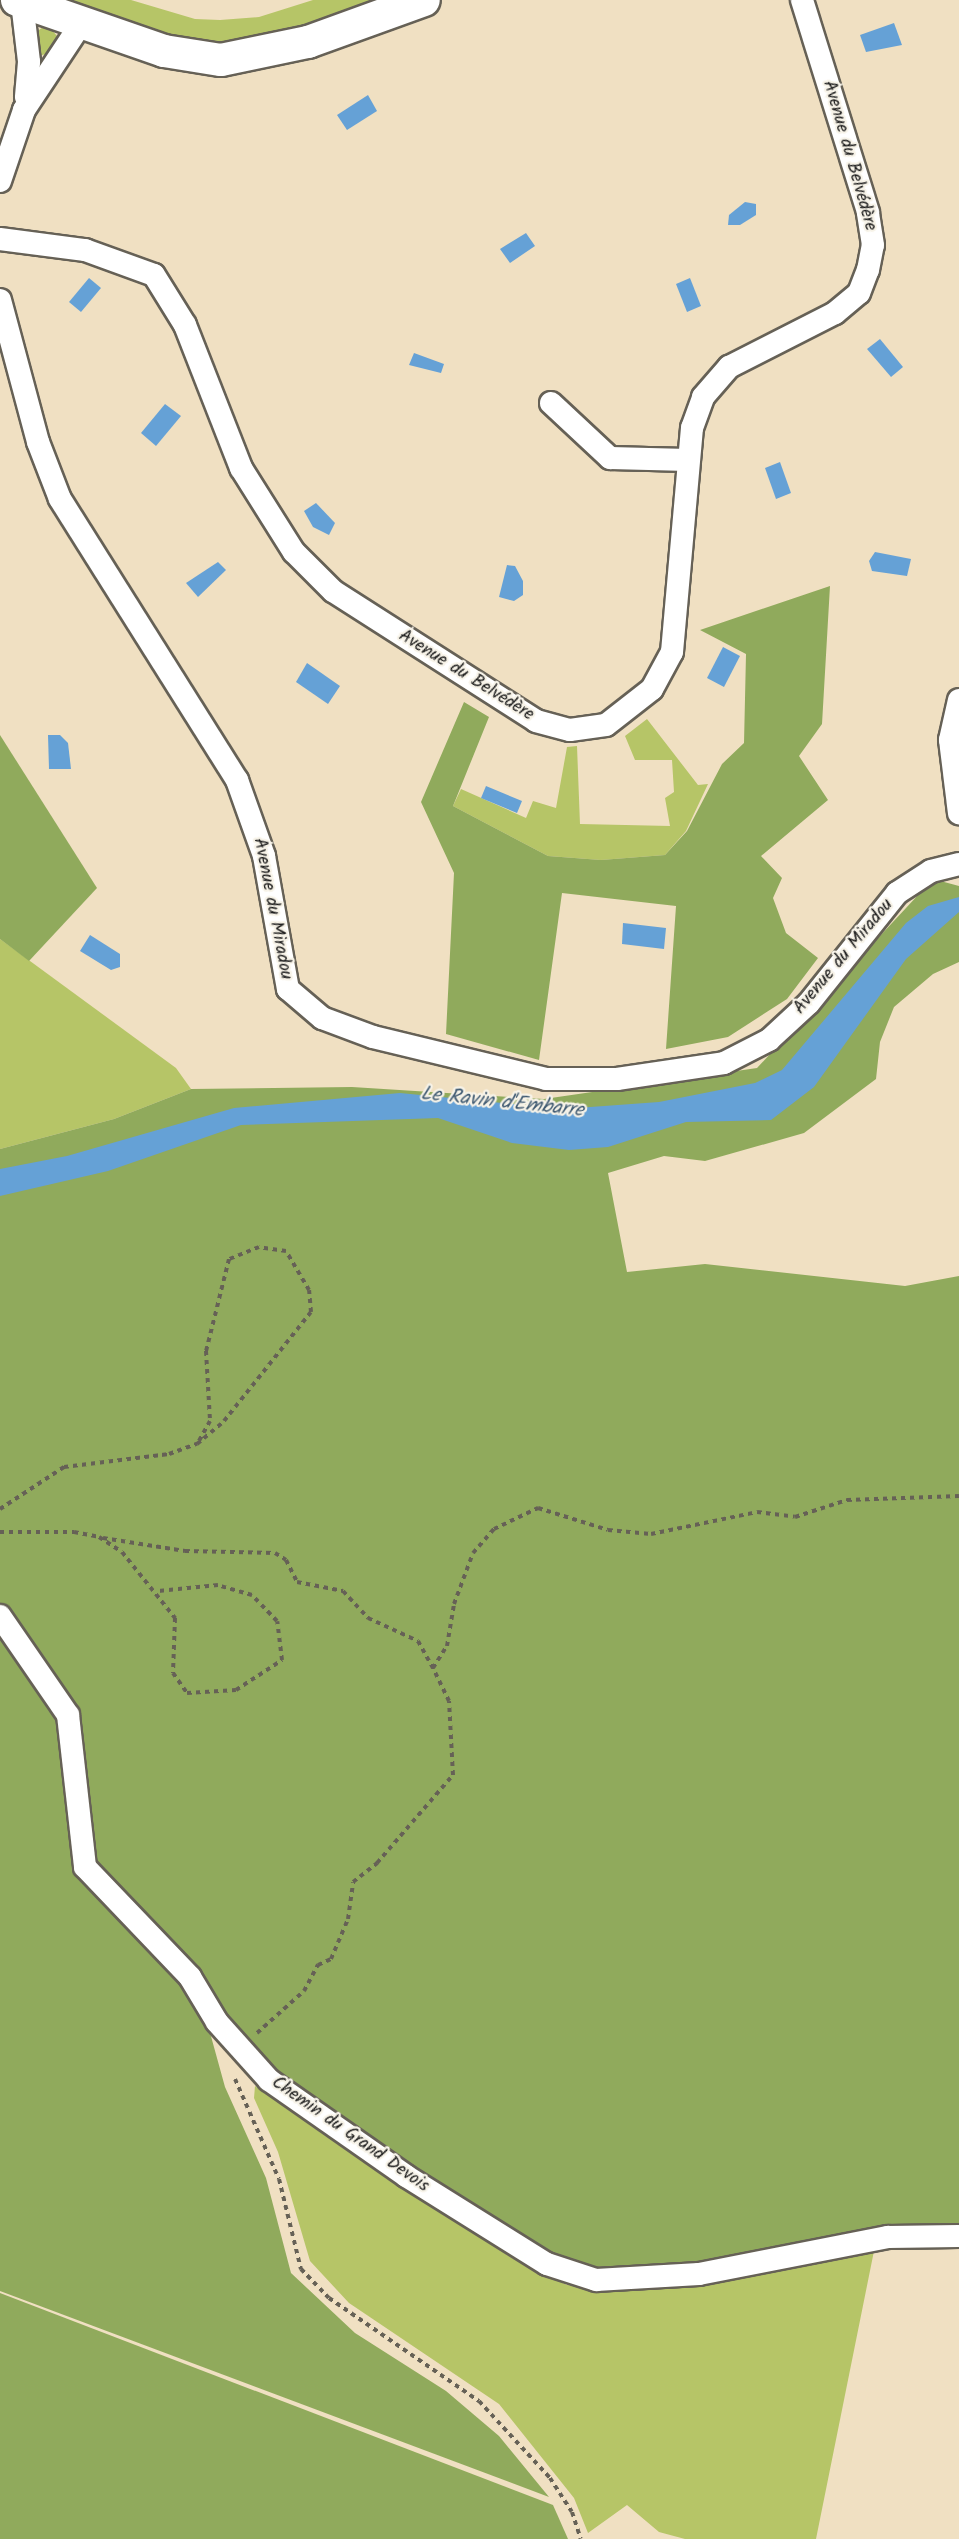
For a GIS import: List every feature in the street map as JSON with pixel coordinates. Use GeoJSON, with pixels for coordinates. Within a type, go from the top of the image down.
{"type":"FeatureCollection","features":[{"type":"Feature","properties":{"kind":"street"},"geometry":{"type":"LineString","coordinates":[[0,181],[24,110],[30,76],[20,1],[81,24],[183,55],[241,59],[308,42],[424,0]]}},
{"type":"Feature","properties":{"kind":"street","name":"Avenue du Belvédère"},"geometry":{"type":"LineString","coordinates":[[0,239],[85,250],[154,275],[185,325],[241,468],[294,552],[333,591],[554,728],[606,725],[638,703],[663,672],[672,652],[680,588],[688,460],[695,412],[714,381],[766,344],[835,312],[859,292],[868,270],[873,245],[868,212],[802,0]]}},
{"type":"Feature","properties":{"kind":"street"},"geometry":{"type":"LineString","coordinates":[[24,110],[81,24]]}},
{"type":"Feature","properties":{"kind":"street","name":"Avenue du Miradou"},"geometry":{"type":"LineString","coordinates":[[0,300],[38,442],[60,500],[237,780],[262,848],[288,989],[322,1018],[373,1036],[546,1079],[617,1080],[724,1063],[769,1040],[809,1003],[897,893],[931,871],[959,864]]}},
{"type":"Feature","properties":{"kind":"street"},"geometry":{"type":"LineString","coordinates":[[551,403],[610,458],[688,460]]}},
{"type":"Feature","properties":{"kind":"street"},"geometry":{"type":"LineString","coordinates":[[959,700],[950,740],[959,813]]}},
{"type":"Feature","properties":{"kind":"street","name":"Chemin du Grand Devois"},"geometry":{"type":"LineString","coordinates":[[0,1616],[68,1715],[85,1867],[172,1956],[217,2022],[269,2080],[314,2114],[526,2252],[577,2277],[669,2278],[888,2237],[959,2236]]}},
{"type":"Feature","properties":{"kind":"path"},"geometry":{"type":"LineString","coordinates":[[0,1509],[64,1467],[169,1454],[197,1444],[224,1421],[310,1312],[309,1290],[285,1251],[259,1248],[230,1259],[206,1351],[210,1422],[197,1444]]}},
{"type":"Feature","properties":{"kind":"path"},"geometry":{"type":"LineString","coordinates":[[433,1668],[447,1646],[454,1604],[473,1553],[514,1515],[538,1508],[608,1530],[651,1534],[757,1512],[795,1517],[847,1500],[959,1496]]}},
{"type":"Feature","properties":{"kind":"path"},"geometry":{"type":"LineString","coordinates":[[0,1532],[46,1530],[185,1551],[274,1553],[286,1560],[297,1582],[343,1591],[368,1618],[418,1641],[449,1701],[453,1775],[377,1863],[353,1882],[348,1919],[330,1959],[318,1965],[295,2001],[270,2018],[246,2053]]}},
{"type":"Feature","properties":{"kind":"path"},"geometry":{"type":"LineString","coordinates":[[99,1537],[158,1591],[175,1618],[172,1673],[187,1693],[236,1690],[282,1660],[277,1622],[252,1595],[218,1586],[158,1591]]}},
{"type":"Feature","properties":{"kind":"path"},"geometry":{"type":"LineString","coordinates":[[233,2073],[279,2179],[301,2269],[329,2298],[479,2401],[550,2478],[572,2512],[581,2539]]}},
{"type":"Feature","properties":{"kind":"green space"},"geometry":{"type":"Polygon","coordinates":[[[69,0],[131,0],[195,19],[220,20],[259,17],[313,0],[403,0],[287,41],[185,47],[63,6],[69,0]]]}},
{"type":"Feature","properties":{"kind":"green space"},"geometry":{"type":"Polygon","coordinates":[[[47,24],[57,36],[49,53],[39,56],[35,33],[47,24]]]}},
{"type":"Feature","properties":{"kind":"green space"},"geometry":{"type":"Polygon","coordinates":[[[830,586],[822,724],[799,756],[828,800],[761,856],[782,878],[773,898],[786,933],[818,958],[787,999],[728,1037],[666,1049],[676,906],[562,893],[539,1060],[446,1034],[454,873],[421,802],[464,702],[489,717],[453,806],[548,856],[601,860],[665,855],[687,831],[722,764],[744,743],[746,654],[700,630],[830,586]]]}},
{"type":"Feature","properties":{"kind":"green space"},"geometry":{"type":"Polygon","coordinates":[[[647,719],[698,785],[708,784],[686,831],[665,855],[601,860],[548,856],[453,806],[461,789],[526,818],[533,801],[556,808],[567,747],[577,746],[580,824],[670,826],[665,798],[674,792],[672,760],[635,760],[625,736],[647,719]]]}},
{"type":"Feature","properties":{"kind":"green space"},"geometry":{"type":"Polygon","coordinates":[[[0,735],[97,888],[29,961],[0,939],[0,735]]]}},
{"type":"Feature","properties":{"kind":"green space"},"geometry":{"type":"Polygon","coordinates":[[[933,879],[959,886],[959,962],[933,974],[894,1007],[880,1042],[876,1079],[804,1133],[705,1161],[664,1156],[608,1173],[627,1272],[705,1264],[905,1286],[959,1276],[959,2231],[620,2277],[527,2248],[209,2029],[225,2087],[266,2178],[291,2273],[355,2333],[446,2391],[499,2436],[549,2497],[0,2291],[0,1149],[114,1119],[191,1089],[352,1087],[544,1099],[757,1068],[933,879]]]}},
{"type":"Feature","properties":{"kind":"green space"},"geometry":{"type":"Polygon","coordinates":[[[0,939],[176,1068],[191,1089],[114,1119],[0,1149],[0,939]]]}},
{"type":"Feature","properties":{"kind":"green space"},"geometry":{"type":"Polygon","coordinates":[[[255,2086],[512,2258],[567,2285],[640,2290],[875,2246],[816,2539],[685,2539],[659,2532],[627,2505],[588,2533],[574,2498],[499,2404],[349,2303],[310,2261],[278,2152],[254,2098],[255,2086]]]}},
{"type":"Feature","properties":{"kind":"green space"},"geometry":{"type":"Polygon","coordinates":[[[0,2293],[553,2505],[568,2539],[0,2539],[0,2293]]]}},
{"type":"Feature","properties":{"kind":"water"},"geometry":{"type":"Polygon","coordinates":[[[894,23],[902,45],[866,52],[860,35],[894,23]]]}},
{"type":"Feature","properties":{"kind":"water"},"geometry":{"type":"Polygon","coordinates":[[[368,95],[377,111],[347,130],[337,115],[368,95]]]}},
{"type":"Feature","properties":{"kind":"water"},"geometry":{"type":"Polygon","coordinates":[[[745,202],[756,204],[756,215],[740,225],[728,225],[729,215],[745,202]]]}},
{"type":"Feature","properties":{"kind":"water"},"geometry":{"type":"Polygon","coordinates":[[[526,233],[535,246],[510,263],[500,249],[526,233]]]}},
{"type":"Feature","properties":{"kind":"water"},"geometry":{"type":"Polygon","coordinates":[[[89,278],[101,288],[81,312],[69,302],[89,278]]]}},
{"type":"Feature","properties":{"kind":"water"},"geometry":{"type":"Polygon","coordinates":[[[690,278],[701,306],[687,312],[676,284],[690,278]]]}},
{"type":"Feature","properties":{"kind":"water"},"geometry":{"type":"Polygon","coordinates":[[[880,339],[903,367],[891,377],[867,349],[880,339]]]}},
{"type":"Feature","properties":{"kind":"water"},"geometry":{"type":"Polygon","coordinates":[[[414,353],[444,364],[441,373],[409,365],[414,353]]]}},
{"type":"Feature","properties":{"kind":"water"},"geometry":{"type":"Polygon","coordinates":[[[165,404],[181,416],[156,446],[141,433],[165,404]]]}},
{"type":"Feature","properties":{"kind":"water"},"geometry":{"type":"Polygon","coordinates":[[[780,462],[791,493],[776,499],[765,468],[780,462]]]}},
{"type":"Feature","properties":{"kind":"water"},"geometry":{"type":"Polygon","coordinates":[[[316,503],[335,523],[329,535],[313,527],[304,511],[316,503]]]}},
{"type":"Feature","properties":{"kind":"water"},"geometry":{"type":"Polygon","coordinates":[[[875,552],[911,559],[907,576],[872,571],[869,561],[875,552]]]}},
{"type":"Feature","properties":{"kind":"water"},"geometry":{"type":"Polygon","coordinates":[[[218,562],[226,570],[198,597],[186,583],[218,562]]]}},
{"type":"Feature","properties":{"kind":"water"},"geometry":{"type":"Polygon","coordinates":[[[507,565],[515,566],[523,581],[523,595],[514,601],[499,597],[507,565]]]}},
{"type":"Feature","properties":{"kind":"water"},"geometry":{"type":"Polygon","coordinates":[[[723,647],[740,656],[724,687],[707,678],[723,647]]]}},
{"type":"Feature","properties":{"kind":"water"},"geometry":{"type":"Polygon","coordinates":[[[307,663],[340,686],[328,704],[296,682],[307,663]]]}},
{"type":"Feature","properties":{"kind":"water"},"geometry":{"type":"Polygon","coordinates":[[[48,735],[60,735],[68,743],[71,769],[49,769],[48,735]]]}},
{"type":"Feature","properties":{"kind":"water"},"geometry":{"type":"Polygon","coordinates":[[[486,786],[522,801],[517,813],[481,798],[486,786]]]}},
{"type":"Feature","properties":{"kind":"water"},"geometry":{"type":"Polygon","coordinates":[[[959,897],[959,912],[906,959],[814,1087],[771,1120],[686,1122],[608,1147],[569,1150],[512,1143],[438,1118],[241,1125],[108,1171],[0,1196],[0,1169],[67,1156],[234,1108],[400,1093],[563,1109],[659,1102],[755,1083],[782,1070],[906,923],[928,906],[959,897]]]}},
{"type":"Feature","properties":{"kind":"water"},"geometry":{"type":"Polygon","coordinates":[[[623,923],[666,928],[664,949],[622,944],[623,923]]]}},
{"type":"Feature","properties":{"kind":"water"},"geometry":{"type":"Polygon","coordinates":[[[90,935],[120,954],[120,967],[111,970],[80,951],[90,935]]]}},
{"type":"Feature","properties":{"kind":"water label","name":"Le Ravin d'Embarre"},"geometry":{"type":"Point","coordinates":[502,1103]}}]}
